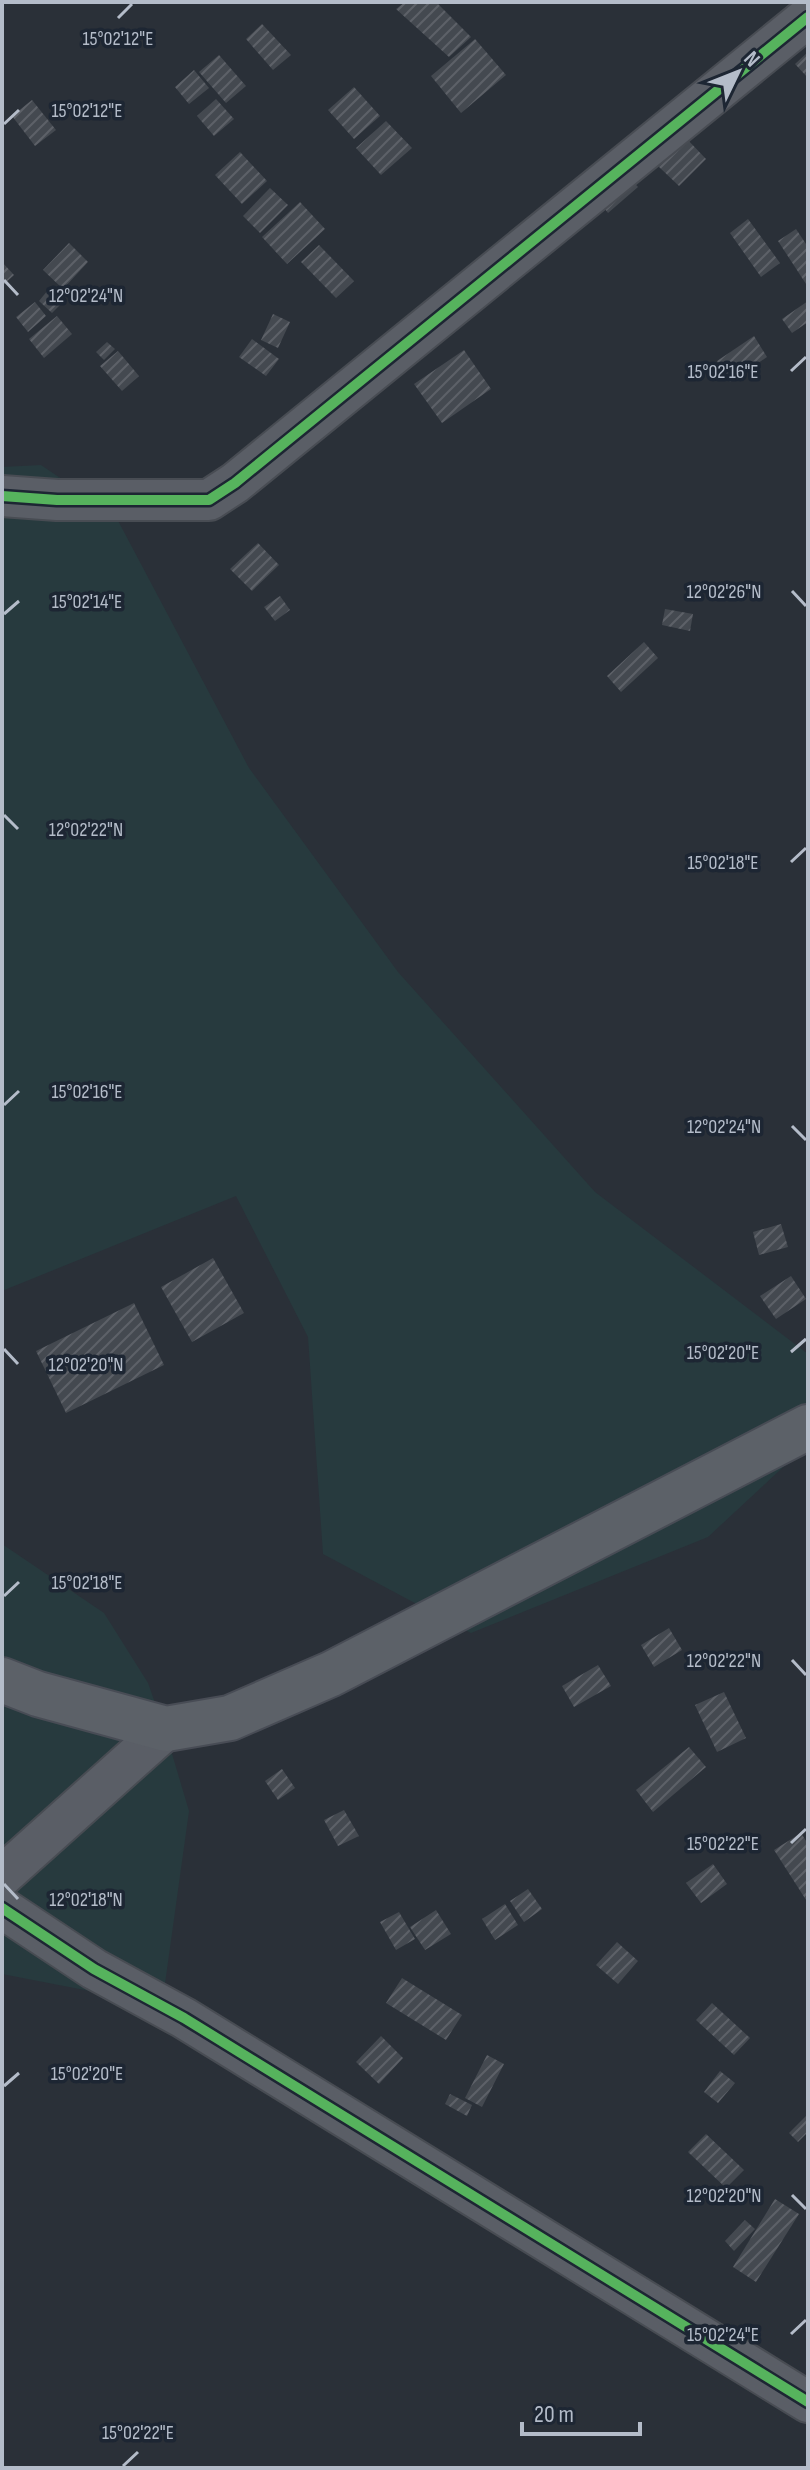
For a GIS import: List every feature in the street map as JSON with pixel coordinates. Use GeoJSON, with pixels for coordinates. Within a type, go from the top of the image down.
{"type":"FeatureCollection","features":[{"type":"Feature","properties":{"kind":"main road"},"geometry":{"type":"LineString","coordinates":[[2,1680],[38,1694],[166,1729],[230,1718],[331,1674],[808,1427]]}},
{"type":"Feature","properties":{"kind":"street"},"geometry":{"type":"LineString","coordinates":[[2,496],[57,500],[209,500],[235,483],[808,17]]}},
{"type":"Feature","properties":{"kind":"street"},"geometry":{"type":"LineString","coordinates":[[2,1876],[166,1729]]}},
{"type":"Feature","properties":{"kind":"street"},"geometry":{"type":"LineString","coordinates":[[2,1908],[94,1969],[184,2018],[808,2402]]}},
{"type":"Feature","properties":{"kind":"green space"},"geometry":{"type":"Polygon","coordinates":[[[41,465],[115,515],[249,768],[398,972],[595,1192],[808,1354],[808,1444],[708,1537],[471,1633],[323,1554],[308,1337],[236,1196],[2,1291],[2,467],[41,465]]]}},
{"type":"Feature","properties":{"kind":"green space"},"geometry":{"type":"Polygon","coordinates":[[[2,1544],[104,1613],[148,1683],[167,1737],[189,1811],[162,2005],[2,1974],[2,1544]]]}},
{"type":"Feature","properties":{"kind":"building"},"geometry":{"type":"Polygon","coordinates":[[[405,2],[436,2],[471,37],[449,57],[396,9],[405,2]]]}},
{"type":"Feature","properties":{"kind":"building"},"geometry":{"type":"Polygon","coordinates":[[[262,24],[291,55],[273,70],[246,39],[262,24]]]}},
{"type":"Feature","properties":{"kind":"building"},"geometry":{"type":"Polygon","coordinates":[[[475,39],[506,75],[461,113],[431,76],[475,39]]]}},
{"type":"Feature","properties":{"kind":"building"},"geometry":{"type":"Polygon","coordinates":[[[808,52],[808,78],[795,64],[808,52]]]}},
{"type":"Feature","properties":{"kind":"building"},"geometry":{"type":"Polygon","coordinates":[[[219,55],[246,86],[226,103],[199,72],[219,55]]]}},
{"type":"Feature","properties":{"kind":"building"},"geometry":{"type":"Polygon","coordinates":[[[194,70],[209,88],[189,104],[175,87],[194,70]]]}},
{"type":"Feature","properties":{"kind":"building"},"geometry":{"type":"Polygon","coordinates":[[[354,87],[380,116],[354,139],[328,110],[354,87]]]}},
{"type":"Feature","properties":{"kind":"building"},"geometry":{"type":"Polygon","coordinates":[[[216,99],[234,119],[214,136],[197,116],[216,99]]]}},
{"type":"Feature","properties":{"kind":"building"},"geometry":{"type":"Polygon","coordinates":[[[32,100],[56,130],[35,146],[12,116],[32,100]]]}},
{"type":"Feature","properties":{"kind":"building"},"geometry":{"type":"Polygon","coordinates":[[[386,121],[412,148],[381,175],[356,148],[386,121]]]}},
{"type":"Feature","properties":{"kind":"building"},"geometry":{"type":"Polygon","coordinates":[[[686,138],[706,159],[679,186],[658,166],[686,138]]]}},
{"type":"Feature","properties":{"kind":"building"},"geometry":{"type":"Polygon","coordinates":[[[240,152],[267,181],[242,204],[215,175],[240,152]]]}},
{"type":"Feature","properties":{"kind":"building"},"geometry":{"type":"Polygon","coordinates":[[[630,178],[638,187],[608,213],[601,204],[630,178]]]}},
{"type":"Feature","properties":{"kind":"building"},"geometry":{"type":"Polygon","coordinates":[[[270,188],[288,205],[260,233],[243,216],[270,188]]]}},
{"type":"Feature","properties":{"kind":"building"},"geometry":{"type":"Polygon","coordinates":[[[300,202],[325,229],[287,264],[262,237],[300,202]]]}},
{"type":"Feature","properties":{"kind":"building"},"geometry":{"type":"Polygon","coordinates":[[[748,219],[780,263],[761,277],[730,233],[748,219]]]}},
{"type":"Feature","properties":{"kind":"building"},"geometry":{"type":"Polygon","coordinates":[[[796,229],[808,247],[808,287],[778,241],[796,229]]]}},
{"type":"Feature","properties":{"kind":"building"},"geometry":{"type":"Polygon","coordinates":[[[69,243],[88,262],[63,289],[43,270],[69,243]]]}},
{"type":"Feature","properties":{"kind":"building"},"geometry":{"type":"Polygon","coordinates":[[[319,245],[354,281],[336,298],[301,262],[319,245]]]}},
{"type":"Feature","properties":{"kind":"building"},"geometry":{"type":"Polygon","coordinates":[[[2,262],[14,275],[2,286],[2,262]]]}},
{"type":"Feature","properties":{"kind":"building"},"geometry":{"type":"Polygon","coordinates":[[[48,290],[62,303],[52,313],[39,301],[48,290]]]}},
{"type":"Feature","properties":{"kind":"building"},"geometry":{"type":"Polygon","coordinates":[[[808,301],[808,322],[792,333],[782,319],[808,301]]]}},
{"type":"Feature","properties":{"kind":"building"},"geometry":{"type":"Polygon","coordinates":[[[35,302],[46,316],[28,332],[16,317],[35,302]]]}},
{"type":"Feature","properties":{"kind":"building"},"geometry":{"type":"Polygon","coordinates":[[[273,314],[290,322],[278,348],[261,340],[273,314]]]}},
{"type":"Feature","properties":{"kind":"building"},"geometry":{"type":"Polygon","coordinates":[[[57,316],[72,334],[44,358],[29,339],[57,316]]]}},
{"type":"Feature","properties":{"kind":"building"},"geometry":{"type":"Polygon","coordinates":[[[754,336],[767,357],[730,382],[717,361],[754,336]]]}},
{"type":"Feature","properties":{"kind":"building"},"geometry":{"type":"Polygon","coordinates":[[[252,339],[279,359],[266,376],[239,357],[252,339]]]}},
{"type":"Feature","properties":{"kind":"building"},"geometry":{"type":"Polygon","coordinates":[[[107,342],[115,349],[104,360],[96,352],[107,342]]]}},
{"type":"Feature","properties":{"kind":"building"},"geometry":{"type":"Polygon","coordinates":[[[464,350],[491,389],[442,423],[414,384],[464,350]]]}},
{"type":"Feature","properties":{"kind":"building"},"geometry":{"type":"Polygon","coordinates":[[[118,351],[139,376],[122,391],[100,366],[118,351]]]}},
{"type":"Feature","properties":{"kind":"building"},"geometry":{"type":"Polygon","coordinates":[[[258,543],[279,565],[252,591],[230,569],[258,543]]]}},
{"type":"Feature","properties":{"kind":"building"},"geometry":{"type":"Polygon","coordinates":[[[280,596],[290,610],[275,621],[264,607],[280,596]]]}},
{"type":"Feature","properties":{"kind":"building"},"geometry":{"type":"Polygon","coordinates":[[[665,609],[693,614],[690,631],[662,625],[665,609]]]}},
{"type":"Feature","properties":{"kind":"building"},"geometry":{"type":"Polygon","coordinates":[[[644,642],[658,658],[621,692],[607,676],[644,642]]]}},
{"type":"Feature","properties":{"kind":"building"},"geometry":{"type":"Polygon","coordinates":[[[781,1224],[788,1247],[759,1255],[753,1232],[781,1224]]]}},
{"type":"Feature","properties":{"kind":"building"},"geometry":{"type":"Polygon","coordinates":[[[213,1258],[244,1313],[192,1342],[161,1287],[213,1258]]]}},
{"type":"Feature","properties":{"kind":"building"},"geometry":{"type":"Polygon","coordinates":[[[791,1276],[806,1299],[776,1319],[760,1296],[791,1276]]]}},
{"type":"Feature","properties":{"kind":"building"},"geometry":{"type":"Polygon","coordinates":[[[134,1303],[164,1365],[66,1413],[36,1351],[134,1303]]]}},
{"type":"Feature","properties":{"kind":"building"},"geometry":{"type":"Polygon","coordinates":[[[669,1628],[682,1650],[654,1667],[641,1645],[669,1628]]]}},
{"type":"Feature","properties":{"kind":"building"},"geometry":{"type":"Polygon","coordinates":[[[598,1665],[611,1686],[574,1707],[562,1686],[598,1665]]]}},
{"type":"Feature","properties":{"kind":"building"},"geometry":{"type":"Polygon","coordinates":[[[724,1692],[746,1738],[717,1752],[695,1705],[724,1692]]]}},
{"type":"Feature","properties":{"kind":"building"},"geometry":{"type":"Polygon","coordinates":[[[689,1747],[706,1767],[653,1812],[636,1790],[689,1747]]]}},
{"type":"Feature","properties":{"kind":"building"},"geometry":{"type":"Polygon","coordinates":[[[282,1769],[295,1788],[278,1800],[265,1781],[282,1769]]]}},
{"type":"Feature","properties":{"kind":"building"},"geometry":{"type":"Polygon","coordinates":[[[344,1810],[359,1836],[338,1846],[324,1820],[344,1810]]]}},
{"type":"Feature","properties":{"kind":"building"},"geometry":{"type":"Polygon","coordinates":[[[801,1833],[808,1844],[808,1903],[774,1850],[801,1833]]]}},
{"type":"Feature","properties":{"kind":"building"},"geometry":{"type":"Polygon","coordinates":[[[713,1864],[727,1884],[701,1903],[686,1883],[713,1864]]]}},
{"type":"Feature","properties":{"kind":"building"},"geometry":{"type":"Polygon","coordinates":[[[528,1889],[542,1909],[524,1922],[510,1901],[528,1889]]]}},
{"type":"Feature","properties":{"kind":"building"},"geometry":{"type":"Polygon","coordinates":[[[505,1904],[518,1925],[495,1940],[482,1919],[505,1904]]]}},
{"type":"Feature","properties":{"kind":"building"},"geometry":{"type":"Polygon","coordinates":[[[436,1910],[451,1934],[425,1950],[410,1927],[436,1910]]]}},
{"type":"Feature","properties":{"kind":"building"},"geometry":{"type":"Polygon","coordinates":[[[399,1912],[415,1939],[396,1950],[380,1922],[399,1912]]]}},
{"type":"Feature","properties":{"kind":"building"},"geometry":{"type":"Polygon","coordinates":[[[617,1942],[638,1961],[618,1984],[596,1965],[617,1942]]]}},
{"type":"Feature","properties":{"kind":"building"},"geometry":{"type":"Polygon","coordinates":[[[402,1978],[462,2015],[446,2040],[386,2003],[402,1978]]]}},
{"type":"Feature","properties":{"kind":"building"},"geometry":{"type":"Polygon","coordinates":[[[712,2003],[750,2038],[734,2055],[696,2020],[712,2003]]]}},
{"type":"Feature","properties":{"kind":"building"},"geometry":{"type":"Polygon","coordinates":[[[381,2036],[403,2058],[379,2084],[356,2062],[381,2036]]]}},
{"type":"Feature","properties":{"kind":"building"},"geometry":{"type":"Polygon","coordinates":[[[487,2055],[504,2064],[482,2107],[465,2098],[487,2055]]]}},
{"type":"Feature","properties":{"kind":"building"},"geometry":{"type":"Polygon","coordinates":[[[720,2071],[735,2083],[718,2103],[704,2092],[720,2071]]]}},
{"type":"Feature","properties":{"kind":"building"},"geometry":{"type":"Polygon","coordinates":[[[450,2094],[472,2105],[467,2116],[445,2104],[450,2094]]]}},
{"type":"Feature","properties":{"kind":"building"},"geometry":{"type":"Polygon","coordinates":[[[808,2114],[808,2132],[798,2142],[789,2133],[808,2114]]]}},
{"type":"Feature","properties":{"kind":"building"},"geometry":{"type":"Polygon","coordinates":[[[706,2134],[744,2170],[726,2188],[688,2152],[706,2134]]]}},
{"type":"Feature","properties":{"kind":"building"},"geometry":{"type":"Polygon","coordinates":[[[775,2199],[799,2214],[756,2282],[733,2267],[775,2199]]]}},
{"type":"Feature","properties":{"kind":"building"},"geometry":{"type":"Polygon","coordinates":[[[745,2220],[755,2229],[734,2251],[725,2241],[745,2220]]]}},
{"type":"Feature","properties":{"kind":"cycle path"},"geometry":{"type":"LineString","coordinates":[[2,496],[57,500],[209,500],[235,483],[808,17]]}},
{"type":"Feature","properties":{"kind":"cycle path"},"geometry":{"type":"LineString","coordinates":[[2,1908],[94,1969],[184,2018],[808,2402]]}}]}
